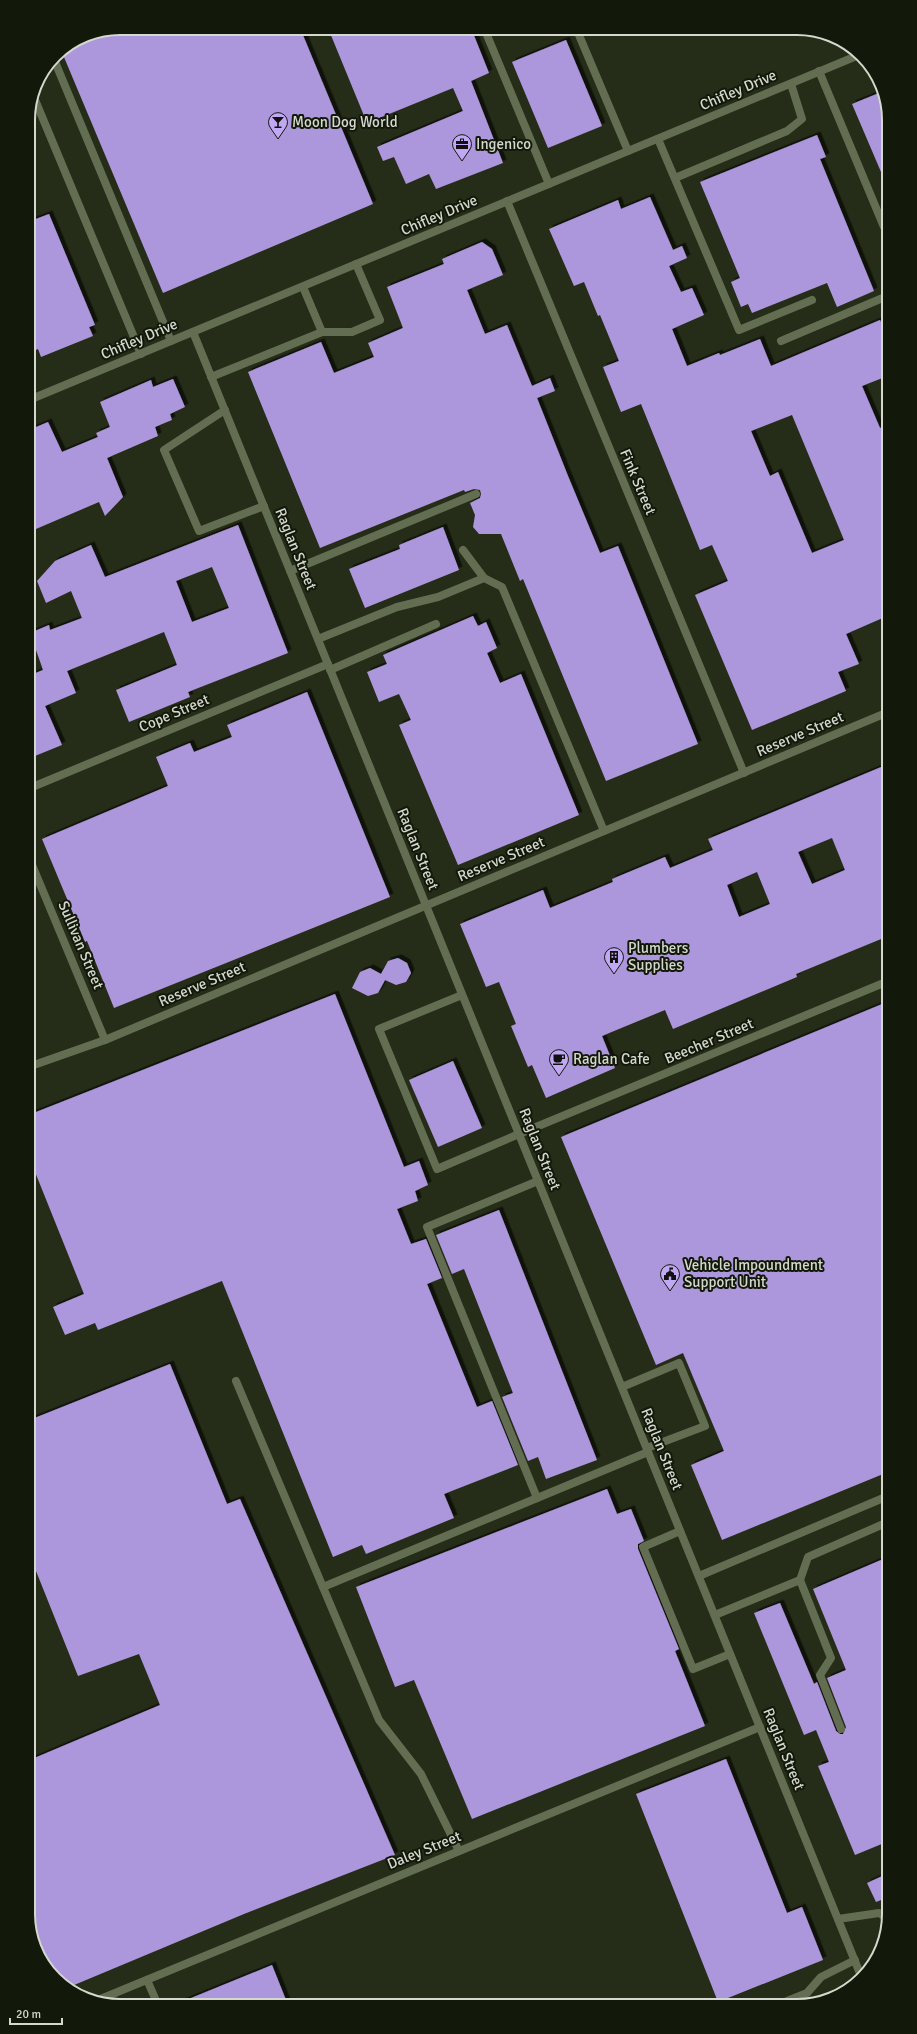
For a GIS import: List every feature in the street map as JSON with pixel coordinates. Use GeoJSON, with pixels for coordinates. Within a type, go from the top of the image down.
{"type":"FeatureCollection","features":[{"type":"Feature","properties":{"kind":"street"},"geometry":{"type":"LineString","coordinates":[[487,35],[549,184]]}},
{"type":"Feature","properties":{"kind":"street"},"geometry":{"type":"LineString","coordinates":[[579,35],[628,151]]}},
{"type":"Feature","properties":{"kind":"street","name":"Chifley Drive"},"geometry":{"type":"LineString","coordinates":[[35,398],[854,57]]}},
{"type":"Feature","properties":{"kind":"street"},"geometry":{"type":"LineString","coordinates":[[56,64],[171,341]]}},
{"type":"Feature","properties":{"kind":"street"},"geometry":{"type":"LineString","coordinates":[[819,71],[882,222]]}},
{"type":"Feature","properties":{"kind":"street"},"geometry":{"type":"LineString","coordinates":[[675,178],[787,131],[802,119],[790,84]]}},
{"type":"Feature","properties":{"kind":"street"},"geometry":{"type":"LineString","coordinates":[[37,104],[140,354]]}},
{"type":"Feature","properties":{"kind":"street"},"geometry":{"type":"LineString","coordinates":[[658,139],[739,330],[812,300]]}},
{"type":"Feature","properties":{"kind":"street","name":"Fink Street"},"geometry":{"type":"LineString","coordinates":[[507,201],[744,773]]}},
{"type":"Feature","properties":{"kind":"street"},"geometry":{"type":"LineString","coordinates":[[211,377],[322,332],[352,332],[380,320],[356,264]]}},
{"type":"Feature","properties":{"kind":"street"},"geometry":{"type":"LineString","coordinates":[[303,286],[322,332]]}},
{"type":"Feature","properties":{"kind":"street"},"geometry":{"type":"LineString","coordinates":[[781,341],[882,298]]}},
{"type":"Feature","properties":{"kind":"street","name":"Raglan Street"},"geometry":{"type":"LineString","coordinates":[[193,332],[859,1971]]}},
{"type":"Feature","properties":{"kind":"street"},"geometry":{"type":"LineString","coordinates":[[225,410],[164,450],[198,530],[264,506]]}},
{"type":"Feature","properties":{"kind":"street"},"geometry":{"type":"LineString","coordinates":[[290,570],[476,494]]}},
{"type":"Feature","properties":{"kind":"street"},"geometry":{"type":"LineString","coordinates":[[463,550],[484,578],[502,587],[604,832]]}},
{"type":"Feature","properties":{"kind":"street"},"geometry":{"type":"LineString","coordinates":[[318,639],[397,607],[438,597],[484,578]]}},
{"type":"Feature","properties":{"kind":"street","name":"Cope Street"},"geometry":{"type":"LineString","coordinates":[[35,786],[436,624]]}},
{"type":"Feature","properties":{"kind":"street","name":"Reserve Street"},"geometry":{"type":"LineString","coordinates":[[35,1065],[105,1040],[882,716]]}},
{"type":"Feature","properties":{"kind":"street","name":"Sullivan Street"},"geometry":{"type":"LineString","coordinates":[[35,872],[105,1040]]}},
{"type":"Feature","properties":{"kind":"street","name":"Beecher Street"},"geometry":{"type":"LineString","coordinates":[[462,995],[379,1029],[437,1169],[882,984]]}},
{"type":"Feature","properties":{"kind":"street"},"geometry":{"type":"LineString","coordinates":[[537,1498],[427,1227],[538,1180]]}},
{"type":"Feature","properties":{"kind":"street"},"geometry":{"type":"LineString","coordinates":[[323,1587],[705,1426],[679,1363],[622,1387]]}},
{"type":"Feature","properties":{"kind":"street"},"geometry":{"type":"LineString","coordinates":[[236,1381],[379,1720],[421,1774],[459,1851]]}},
{"type":"Feature","properties":{"kind":"street"},"geometry":{"type":"LineString","coordinates":[[699,1576],[882,1499]]}},
{"type":"Feature","properties":{"kind":"street"},"geometry":{"type":"LineString","coordinates":[[841,1729],[820,1675],[831,1658],[800,1580],[808,1557],[882,1525]]}},
{"type":"Feature","properties":{"kind":"street"},"geometry":{"type":"LineString","coordinates":[[680,1531],[643,1547],[693,1669],[730,1654]]}},
{"type":"Feature","properties":{"kind":"street"},"geometry":{"type":"LineString","coordinates":[[715,1616],[800,1580]]}},
{"type":"Feature","properties":{"kind":"street","name":"Daley Street"},"geometry":{"type":"LineString","coordinates":[[105,1997],[760,1727]]}},
{"type":"Feature","properties":{"kind":"street"},"geometry":{"type":"LineString","coordinates":[[838,1919],[879,1913],[882,1915]]}},
{"type":"Feature","properties":{"kind":"street"},"geometry":{"type":"LineString","coordinates":[[792,1999],[807,1993],[821,1977],[855,1960]]}},
{"type":"Feature","properties":{"kind":"street"},"geometry":{"type":"LineString","coordinates":[[147,1980],[155,1999]]}},
{"type":"Feature","properties":{"kind":"shaded area"},"geometry":{"type":"Polygon","coordinates":[[[803,35],[830,41],[840,46],[864,68],[878,92],[882,120],[882,1914],[878,1942],[868,1961],[853,1978],[844,1985],[825,1995],[797,1999],[114,1999],[92,1995],[77,1988],[53,1966],[39,1942],[35,1920],[35,114],[39,92],[49,73],[60,60],[77,46],[87,41],[109,36],[803,35]]]}},
{"type":"Feature","properties":{"kind":"building"},"geometry":{"type":"Polygon","coordinates":[[[120,35],[303,35],[373,204],[163,293],[64,56],[77,46],[92,39],[120,35]]]}},
{"type":"Feature","properties":{"kind":"building"},"geometry":{"type":"Polygon","coordinates":[[[331,35],[474,35],[489,73],[471,81],[503,163],[436,189],[429,174],[406,184],[394,157],[383,161],[377,147],[463,111],[453,88],[367,123],[331,35]]]}},
{"type":"Feature","properties":{"kind":"building"},"geometry":{"type":"Polygon","coordinates":[[[566,40],[602,126],[548,148],[512,62],[566,40]]]}},
{"type":"Feature","properties":{"kind":"building"},"geometry":{"type":"Polygon","coordinates":[[[878,93],[882,120],[882,174],[852,104],[878,93]]]}},
{"type":"Feature","properties":{"kind":"building"},"geometry":{"type":"Polygon","coordinates":[[[817,135],[826,157],[820,159],[874,291],[837,307],[827,283],[752,313],[748,304],[741,307],[731,282],[740,278],[700,182],[817,135]]]}},
{"type":"Feature","properties":{"kind":"building"},"geometry":{"type":"Polygon","coordinates":[[[650,197],[673,250],[682,246],[687,258],[669,266],[681,292],[692,288],[704,315],[672,329],[687,366],[760,339],[771,366],[880,320],[882,324],[882,378],[862,386],[880,428],[882,427],[882,618],[846,634],[859,664],[838,672],[846,691],[752,730],[695,595],[728,581],[712,545],[700,550],[641,404],[621,412],[603,367],[619,361],[600,315],[598,316],[584,282],[574,286],[549,229],[618,200],[621,209],[650,197]],[[792,415],[751,431],[770,476],[778,472],[812,553],[844,540],[792,415]]]}},
{"type":"Feature","properties":{"kind":"building"},"geometry":{"type":"Polygon","coordinates":[[[49,214],[95,325],[89,327],[93,336],[41,357],[38,349],[35,350],[35,219],[49,214]]]}},
{"type":"Feature","properties":{"kind":"building"},"geometry":{"type":"Polygon","coordinates":[[[482,242],[492,249],[503,275],[467,290],[485,334],[507,325],[532,386],[550,378],[555,391],[537,398],[568,476],[600,553],[618,546],[698,744],[606,781],[523,579],[520,581],[501,534],[479,534],[473,527],[475,515],[470,503],[480,498],[480,490],[474,489],[465,492],[464,490],[320,548],[248,372],[321,342],[334,373],[374,357],[368,343],[403,328],[387,287],[444,264],[442,259],[482,242]]]}},
{"type":"Feature","properties":{"kind":"building"},"geometry":{"type":"Polygon","coordinates":[[[173,379],[185,407],[170,414],[172,420],[155,427],[158,436],[107,458],[123,497],[105,516],[99,502],[36,529],[35,427],[48,422],[62,452],[98,437],[96,433],[110,427],[100,402],[151,380],[153,387],[173,379]]]}},
{"type":"Feature","properties":{"kind":"building"},"geometry":{"type":"Polygon","coordinates":[[[238,525],[288,653],[188,692],[190,697],[129,722],[116,690],[177,665],[164,632],[67,671],[76,693],[45,706],[62,745],[35,756],[35,673],[43,670],[35,647],[35,631],[49,625],[50,630],[82,618],[71,591],[46,603],[37,581],[55,561],[91,545],[105,577],[238,525]],[[212,567],[176,581],[192,622],[229,608],[212,567]]]}},
{"type":"Feature","properties":{"kind":"building"},"geometry":{"type":"Polygon","coordinates":[[[443,527],[459,570],[365,608],[349,569],[400,549],[399,545],[443,527]]]}},
{"type":"Feature","properties":{"kind":"building"},"geometry":{"type":"Polygon","coordinates":[[[473,616],[478,626],[486,622],[497,648],[487,653],[500,683],[521,674],[579,815],[458,865],[399,725],[411,720],[399,694],[379,702],[367,672],[387,664],[383,655],[473,616]]]}},
{"type":"Feature","properties":{"kind":"building"},"geometry":{"type":"Polygon","coordinates":[[[307,692],[390,897],[114,1008],[87,941],[85,942],[42,839],[168,786],[156,757],[190,743],[194,752],[232,737],[227,725],[307,692]]]}},
{"type":"Feature","properties":{"kind":"building"},"geometry":{"type":"Polygon","coordinates":[[[882,767],[882,939],[796,974],[797,977],[673,1029],[665,1010],[602,1036],[615,1068],[546,1098],[532,1065],[528,1067],[511,1026],[516,1024],[499,982],[486,987],[460,924],[543,890],[550,908],[613,882],[612,879],[665,857],[670,868],[713,850],[708,839],[882,767]],[[832,838],[798,852],[812,884],[845,870],[832,838]],[[757,872],[727,885],[739,917],[770,904],[757,872]]]}},
{"type":"Feature","properties":{"kind":"building"},"geometry":{"type":"Polygon","coordinates":[[[398,958],[407,963],[411,973],[406,982],[396,985],[385,980],[378,993],[368,996],[352,988],[360,972],[370,968],[381,974],[388,961],[398,958]]]}},
{"type":"Feature","properties":{"kind":"building"},"geometry":{"type":"Polygon","coordinates":[[[335,994],[404,1167],[419,1161],[428,1185],[415,1191],[418,1201],[397,1209],[411,1244],[426,1239],[442,1278],[427,1284],[477,1407],[492,1401],[518,1465],[444,1494],[454,1518],[366,1554],[362,1545],[333,1557],[222,1281],[98,1330],[95,1323],[65,1335],[53,1307],[84,1294],[35,1172],[35,1112],[335,994]]]}},
{"type":"Feature","properties":{"kind":"building"},"geometry":{"type":"Polygon","coordinates":[[[882,1004],[882,1474],[722,1540],[691,1465],[724,1451],[683,1353],[656,1365],[561,1137],[882,1004]]]}},
{"type":"Feature","properties":{"kind":"building"},"geometry":{"type":"Polygon","coordinates":[[[453,1061],[482,1128],[438,1147],[409,1080],[453,1061]]]}},
{"type":"Feature","properties":{"kind":"building"},"geometry":{"type":"Polygon","coordinates":[[[499,1210],[597,1460],[546,1479],[538,1457],[528,1461],[502,1397],[513,1393],[464,1269],[452,1274],[436,1235],[499,1210]]]}},
{"type":"Feature","properties":{"kind":"building"},"geometry":{"type":"Polygon","coordinates":[[[170,1364],[227,1504],[240,1499],[395,1855],[244,1914],[74,1985],[60,1974],[49,1961],[39,1942],[35,1920],[35,1758],[160,1705],[139,1654],[78,1676],[35,1568],[35,1418],[170,1364]]]}},
{"type":"Feature","properties":{"kind":"building"},"geometry":{"type":"Polygon","coordinates":[[[607,1489],[617,1514],[631,1509],[644,1541],[638,1544],[638,1549],[679,1649],[675,1651],[705,1726],[472,1819],[414,1680],[395,1687],[356,1587],[607,1489]]]}},
{"type":"Feature","properties":{"kind":"building"},"geometry":{"type":"Polygon","coordinates":[[[882,1560],[882,1844],[855,1855],[818,1766],[829,1762],[816,1730],[804,1735],[754,1613],[780,1603],[814,1684],[817,1682],[836,1731],[843,1734],[846,1727],[827,1678],[846,1670],[813,1589],[882,1560]]]}},
{"type":"Feature","properties":{"kind":"building"},"geometry":{"type":"Polygon","coordinates":[[[726,1759],[787,1913],[802,1907],[823,1960],[726,1999],[717,1999],[636,1794],[726,1759]]]}},
{"type":"Feature","properties":{"kind":"building"},"geometry":{"type":"Polygon","coordinates":[[[882,1876],[882,1900],[876,1902],[867,1883],[882,1876]]]}},
{"type":"Feature","properties":{"kind":"building"},"geometry":{"type":"Polygon","coordinates":[[[272,1965],[286,1999],[189,1999],[272,1965]]]}},
{"type":"Feature","properties":{"kind":"place","name":"Moon Dog World"},"geometry":{"type":"Point","coordinates":[278,139]}},
{"type":"Feature","properties":{"kind":"place","name":"Ingenico"},"geometry":{"type":"Point","coordinates":[462,161]}},
{"type":"Feature","properties":{"kind":"place","name":"Plumbers Supplies"},"geometry":{"type":"Point","coordinates":[614,974]}},
{"type":"Feature","properties":{"kind":"place","name":"Raglan Cafe"},"geometry":{"type":"Point","coordinates":[559,1076]}},
{"type":"Feature","properties":{"kind":"place","name":"Vehicle Impoundment Support Unit"},"geometry":{"type":"Point","coordinates":[670,1291]}}]}
